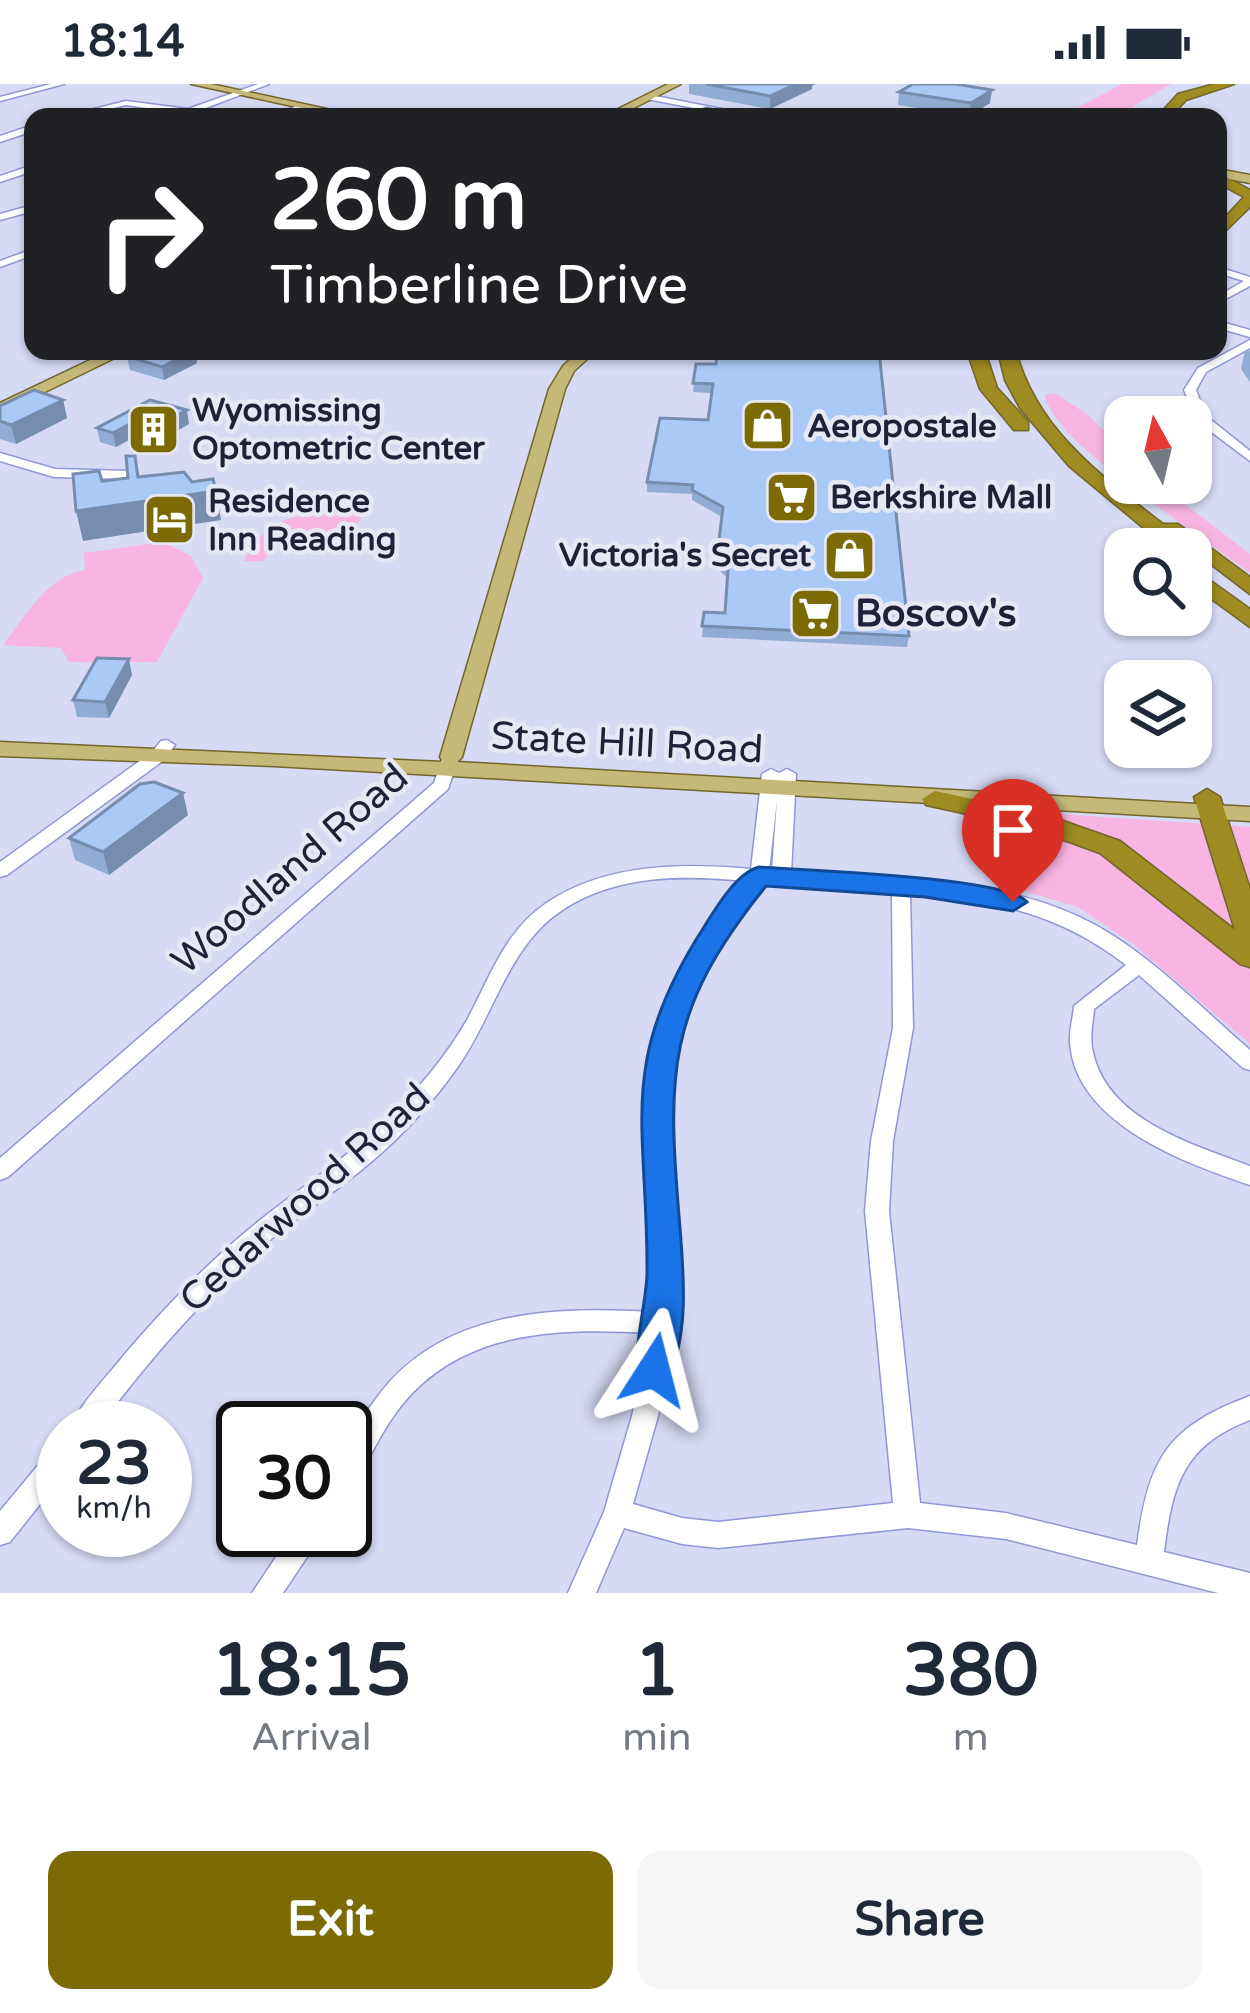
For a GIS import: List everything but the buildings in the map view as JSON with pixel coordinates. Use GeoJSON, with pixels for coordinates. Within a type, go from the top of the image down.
{"type":"FeatureCollection","features":[{"type":"Feature","properties":{"kind":"highway"},"geometry":{"type":"LineString","coordinates":[[1164,108],[1184,84]]}},
{"type":"Feature","properties":{"kind":"highway"},"geometry":{"type":"LineString","coordinates":[[1164,108],[1200,84]]}},
{"type":"Feature","properties":{"kind":"highway"},"geometry":{"type":"LineString","coordinates":[[1168,108],[1185,96],[1228,84]]}},
{"type":"Feature","properties":{"kind":"highway"},"geometry":{"type":"LineString","coordinates":[[1227,219],[1249,191]]}},
{"type":"Feature","properties":{"kind":"highway"},"geometry":{"type":"LineString","coordinates":[[979,360],[989,389],[1158,528]]}},
{"type":"Feature","properties":{"kind":"highway"},"geometry":{"type":"LineString","coordinates":[[990,360],[1000,389],[1061,470],[1134,528]]}},
{"type":"Feature","properties":{"kind":"highway"},"geometry":{"type":"LineString","coordinates":[[1009,360],[1025,417]]}},
{"type":"Feature","properties":{"kind":"highway"},"geometry":{"type":"LineString","coordinates":[[1020,360],[1025,417]]}},
{"type":"Feature","properties":{"kind":"highway"},"geometry":{"type":"LineString","coordinates":[[1074,459],[1250,586]]}},
{"type":"Feature","properties":{"kind":"highway"},"geometry":{"type":"LineString","coordinates":[[1212,572],[1250,602]]}},
{"type":"Feature","properties":{"kind":"highway"},"geometry":{"type":"LineString","coordinates":[[1212,590],[1250,620]]}},
{"type":"Feature","properties":{"kind":"highway"},"geometry":{"type":"LineString","coordinates":[[935,799],[1034,820],[1110,847],[1250,957]]}},
{"type":"Feature","properties":{"kind":"highway"},"geometry":{"type":"LineString","coordinates":[[1227,806],[1250,895]]}},
{"type":"Feature","properties":{"kind":"highway"},"geometry":{"type":"LineString","coordinates":[[1227,806],[1250,933]]}},
{"type":"Feature","properties":{"kind":"main road"},"geometry":{"type":"LineString","coordinates":[[196,84],[314,108]]}},
{"type":"Feature","properties":{"kind":"main road"},"geometry":{"type":"LineString","coordinates":[[626,108],[676,84]]}},
{"type":"Feature","properties":{"kind":"main road"},"geometry":{"type":"LineString","coordinates":[[0,409],[102,360]]}},
{"type":"Feature","properties":{"kind":"main road","name":"Woodland Road"},"geometry":{"type":"LineString","coordinates":[[449,763],[557,389],[578,360]]}},
{"type":"Feature","properties":{"kind":"main road","name":"State Hill Road"},"geometry":{"type":"LineString","coordinates":[[0,737],[162,750]]}},
{"type":"Feature","properties":{"kind":"main road","name":"State Hill Road"},"geometry":{"type":"LineString","coordinates":[[0,748],[449,763],[1227,806]]}},
{"type":"Feature","properties":{"kind":"main road","name":"State Hill Road"},"geometry":{"type":"LineString","coordinates":[[778,781],[935,799],[1227,806]]}},
{"type":"Feature","properties":{"kind":"street"},"geometry":{"type":"LineString","coordinates":[[0,100],[60,84]]}},
{"type":"Feature","properties":{"kind":"street"},"geometry":{"type":"LineString","coordinates":[[202,108],[268,84]]}},
{"type":"Feature","properties":{"kind":"street"},"geometry":{"type":"LineString","coordinates":[[650,97],[706,108]]}},
{"type":"Feature","properties":{"kind":"street"},"geometry":{"type":"LineString","coordinates":[[104,108],[126,103],[162,108]]}},
{"type":"Feature","properties":{"kind":"street"},"geometry":{"type":"LineString","coordinates":[[299,108],[304,106]]}},
{"type":"Feature","properties":{"kind":"street"},"geometry":{"type":"LineString","coordinates":[[1217,360],[1202,370],[1190,397],[1207,423],[1250,457]]}},
{"type":"Feature","properties":{"kind":"street"},"geometry":{"type":"LineString","coordinates":[[0,457],[54,473],[129,475]]}},
{"type":"Feature","properties":{"kind":"street"},"geometry":{"type":"LineString","coordinates":[[0,871],[162,750]]}},
{"type":"Feature","properties":{"kind":"street","name":"Woodland Road"},"geometry":{"type":"LineString","coordinates":[[0,1171],[442,785],[449,763]]}},
{"type":"Feature","properties":{"kind":"street"},"geometry":{"type":"LineString","coordinates":[[581,1593],[617,1514],[663,1323],[664,1238],[654,1119],[662,1048],[691,968],[769,877],[778,781]]}},
{"type":"Feature","properties":{"kind":"street","name":"Cedarwood Road"},"geometry":{"type":"LineString","coordinates":[[104,1401],[154,1337],[205,1284],[256,1237],[376,1144],[415,1105],[471,1030],[508,954],[542,915],[591,889],[632,877],[690,871],[964,892],[1043,910],[1095,934],[1250,1062]]}},
{"type":"Feature","properties":{"kind":"street"},"geometry":{"type":"LineString","coordinates":[[901,888],[903,1028],[882,1141],[877,1211],[908,1515]]}},
{"type":"Feature","properties":{"kind":"street"},"geometry":{"type":"LineString","coordinates":[[1137,967],[1084,1006],[1080,1053],[1088,1076],[1103,1099],[1130,1121],[1250,1176]]}},
{"type":"Feature","properties":{"kind":"street"},"geometry":{"type":"LineString","coordinates":[[372,1434],[400,1389],[466,1342],[504,1327],[548,1318],[663,1323]]}},
{"type":"Feature","properties":{"kind":"street"},"geometry":{"type":"LineString","coordinates":[[1149,1561],[1156,1505],[1169,1461],[1197,1432],[1250,1408]]}},
{"type":"Feature","properties":{"kind":"street"},"geometry":{"type":"LineString","coordinates":[[0,1532],[36,1488]]}},
{"type":"Feature","properties":{"kind":"street"},"geometry":{"type":"LineString","coordinates":[[617,1514],[718,1535],[908,1515],[1006,1526],[1250,1587]]}},
{"type":"Feature","properties":{"kind":"street"},"geometry":{"type":"LineString","coordinates":[[266,1593],[292,1557]]}},
{"type":"Feature","properties":{"kind":"shaded area"},"geometry":{"type":"Polygon","coordinates":[[[1122,84],[1171,84],[1133,108],[1077,108],[1122,84]]]}},
{"type":"Feature","properties":{"kind":"shaded area"},"geometry":{"type":"Polygon","coordinates":[[[1055,393],[1104,431],[1104,465],[1056,418],[1045,395],[1055,393]]]}},
{"type":"Feature","properties":{"kind":"shaded area"},"geometry":{"type":"Polygon","coordinates":[[[1154,504],[1185,504],[1250,554],[1250,573],[1212,546],[1212,528],[1188,528],[1154,504]]]}},
{"type":"Feature","properties":{"kind":"shaded area"},"geometry":{"type":"Polygon","coordinates":[[[317,511],[364,511],[352,535],[307,533],[273,545],[264,561],[244,561],[273,526],[317,511]]]}},
{"type":"Feature","properties":{"kind":"shaded area"},"geometry":{"type":"Polygon","coordinates":[[[163,542],[191,556],[203,578],[157,662],[69,662],[61,648],[3,645],[48,589],[85,570],[84,553],[163,542]]]}},
{"type":"Feature","properties":{"kind":"shaded area"},"geometry":{"type":"Polygon","coordinates":[[[1029,812],[1250,827],[1250,1044],[1133,944],[1078,907],[1020,890],[1013,826],[1029,812]]]}},
{"type":"Feature","properties":{"kind":"place","name":"Aeropostale"},"geometry":{"type":"Point","coordinates":[768,426]}},
{"type":"Feature","properties":{"kind":"place","name":"Wyomissing Optometric Center"},"geometry":{"type":"Point","coordinates":[153,429]}},
{"type":"Feature","properties":{"kind":"place","name":"Berkshire Mall"},"geometry":{"type":"Point","coordinates":[791,497]}},
{"type":"Feature","properties":{"kind":"place","name":"Residence Inn Reading"},"geometry":{"type":"Point","coordinates":[169,520]}},
{"type":"Feature","properties":{"kind":"place","name":"Victoria's Secret"},"geometry":{"type":"Point","coordinates":[850,555]}},
{"type":"Feature","properties":{"kind":"place","name":"Boscov's"},"geometry":{"type":"Point","coordinates":[816,613]}},
{"type":"Feature","properties":{"kind":"route"},"geometry":{"type":"LineString","coordinates":[[654,1370],[663,1323],[665,1272],[656,1164],[656,1084],[667,1026],[684,981],[724,919],[759,877],[925,888],[1013,902]]}}]}
